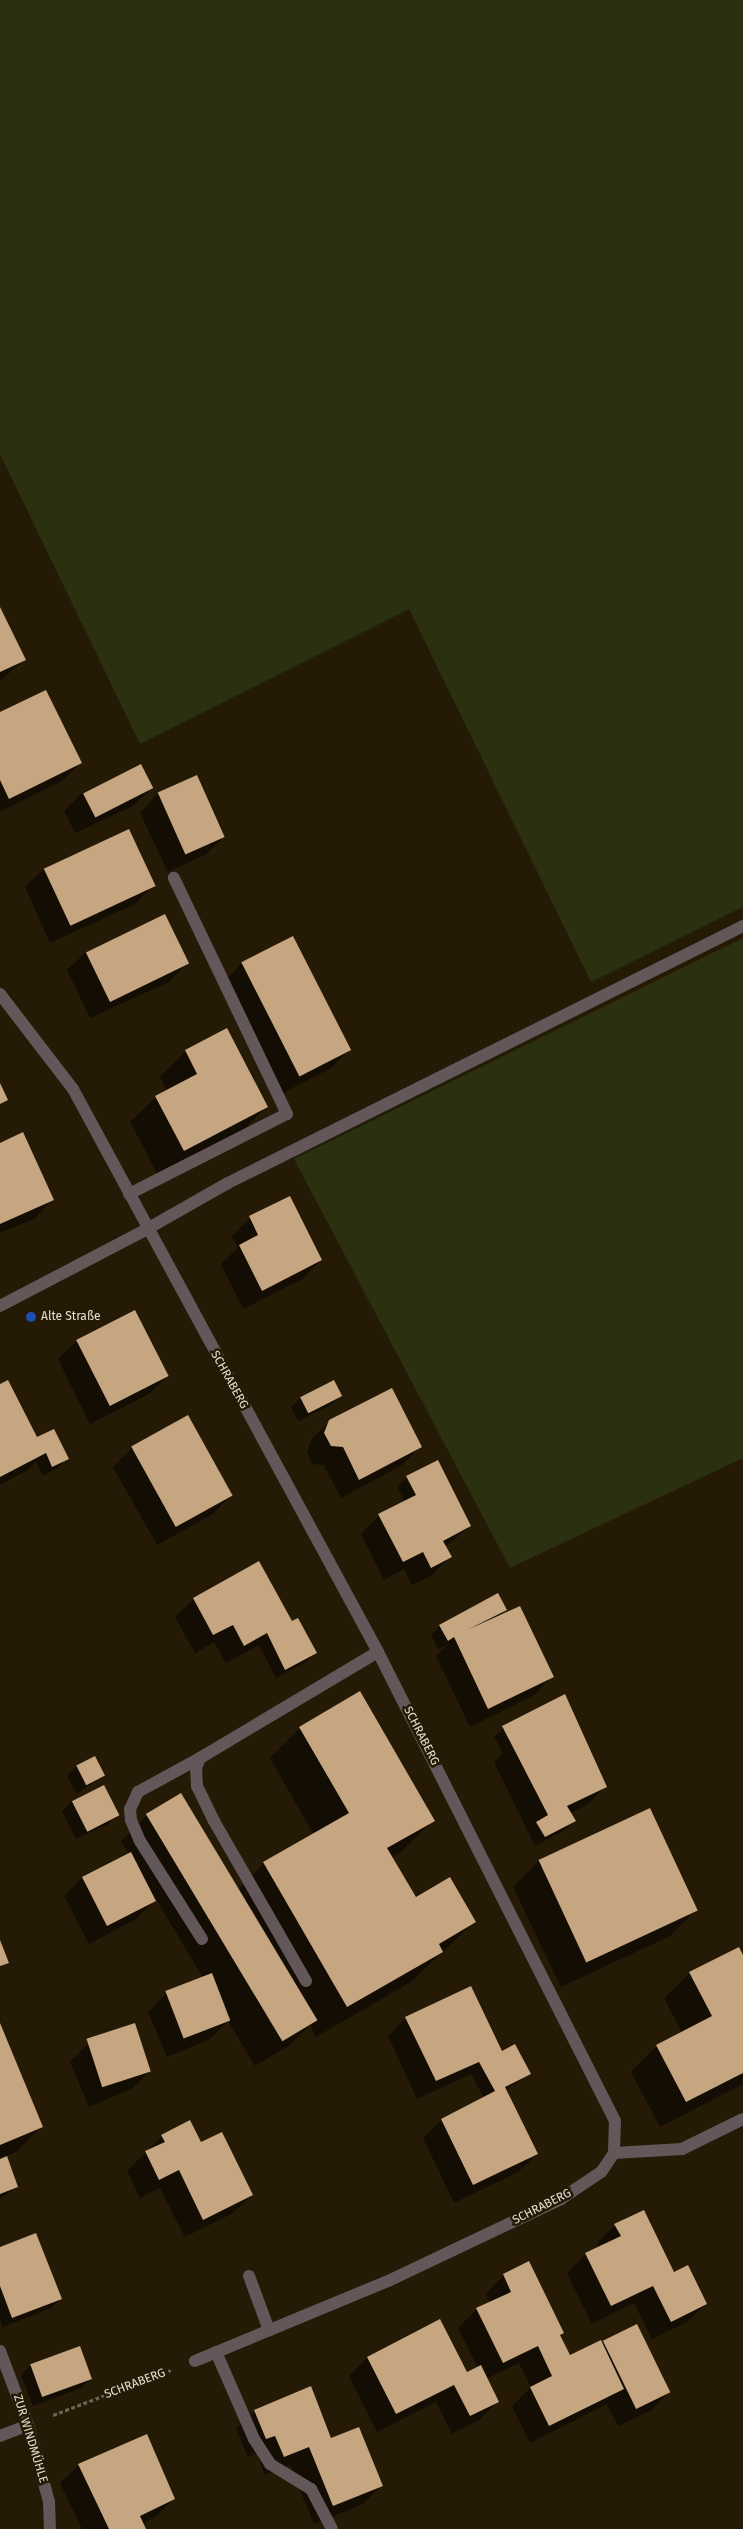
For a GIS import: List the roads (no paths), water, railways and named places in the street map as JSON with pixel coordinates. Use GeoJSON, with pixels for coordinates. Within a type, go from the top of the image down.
{"type":"FeatureCollection","features":[{"type":"Feature","properties":{"kind":"street"},"geometry":{"type":"LineString","coordinates":[[129,1194],[287,1114],[174,878]]}},
{"type":"Feature","properties":{"kind":"street"},"geometry":{"type":"LineString","coordinates":[[0,1306],[147,1229],[228,1183],[743,926]]}},
{"type":"Feature","properties":{"kind":"street","name":"SCHRABERG"},"geometry":{"type":"LineString","coordinates":[[0,994],[74,1089],[147,1229],[378,1652],[601,2089],[615,2121],[614,2153],[601,2172],[561,2199],[388,2281],[195,2361]]}},
{"type":"Feature","properties":{"kind":"street"},"geometry":{"type":"LineString","coordinates":[[202,1939],[140,1841],[131,1820],[130,1809],[138,1792],[200,1758],[378,1652]]}},
{"type":"Feature","properties":{"kind":"street"},"geometry":{"type":"LineString","coordinates":[[200,1758],[196,1768],[197,1786],[214,1821],[306,1981]]}},
{"type":"Feature","properties":{"kind":"street"},"geometry":{"type":"LineString","coordinates":[[614,2153],[682,2149],[743,2118]]}},
{"type":"Feature","properties":{"kind":"street"},"geometry":{"type":"LineString","coordinates":[[249,2276],[269,2330]]}},
{"type":"Feature","properties":{"kind":"street","name":"ZUR WINDMÜHLE"},"geometry":{"type":"LineString","coordinates":[[0,2351],[28,2425],[49,2502],[50,2529]]}},
{"type":"Feature","properties":{"kind":"street"},"geometry":{"type":"LineString","coordinates":[[216,2352],[254,2438],[270,2464],[311,2489],[332,2529]]}},
{"type":"Feature","properties":{"kind":"street"},"geometry":{"type":"LineString","coordinates":[[0,2436],[28,2425]]}},
{"type":"Feature","properties":{"kind":"place","name":"Alte Straße"},"geometry":{"type":"Point","coordinates":[31,1317]}}]}
